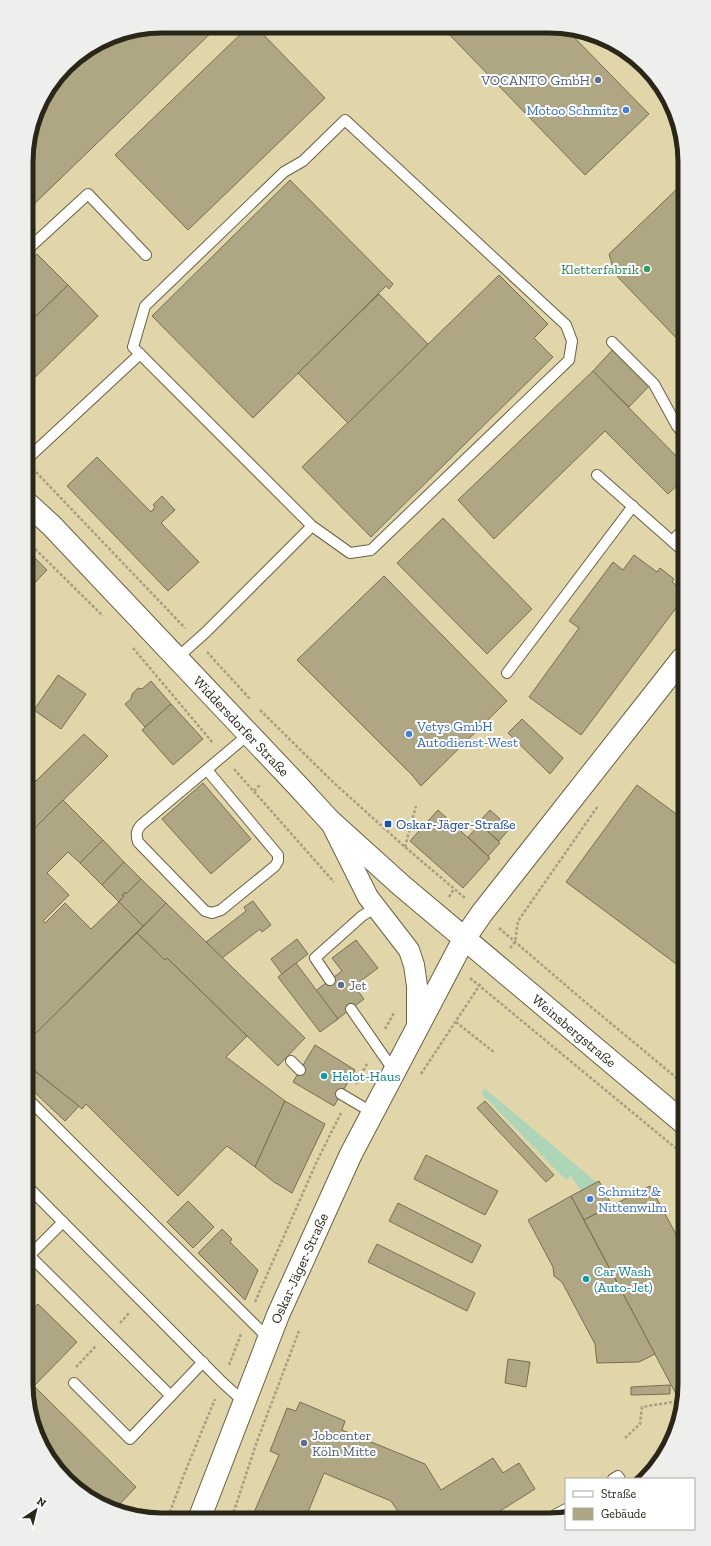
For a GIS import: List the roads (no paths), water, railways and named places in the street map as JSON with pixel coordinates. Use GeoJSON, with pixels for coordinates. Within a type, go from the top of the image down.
{"type":"FeatureCollection","features":[{"type":"Feature","properties":{"kind":"street","name":"Widdersdorfer Straße"},"geometry":{"type":"LineString","coordinates":[[33,509],[52,526],[330,821],[464,939]]}},
{"type":"Feature","properties":{"kind":"street","name":"Oskar-Jäger-Straße"},"geometry":{"type":"LineString","coordinates":[[202,1513],[268,1338],[351,1154],[464,939],[482,912],[550,828],[678,664]]}},
{"type":"Feature","properties":{"kind":"street","name":"Oskar-Jäger-Straße"},"geometry":{"type":"LineString","coordinates":[[330,821],[368,897],[409,950],[414,965],[417,986],[417,1028]]}},
{"type":"Feature","properties":{"kind":"street","name":"Weinsbergstraße"},"geometry":{"type":"LineString","coordinates":[[464,939],[497,965],[678,1118]]}},
{"type":"Feature","properties":{"kind":"lane"},"geometry":{"type":"LineString","coordinates":[[345,120],[566,325],[572,341],[570,360],[371,550],[350,553],[312,526],[133,346],[145,306],[284,172],[303,161],[345,120]]}},
{"type":"Feature","properties":{"kind":"lane"},"geometry":{"type":"LineString","coordinates":[[33,244],[88,194],[146,255]]}},
{"type":"Feature","properties":{"kind":"lane"},"geometry":{"type":"LineString","coordinates":[[612,342],[654,384],[678,427]]}},
{"type":"Feature","properties":{"kind":"lane"},"geometry":{"type":"LineString","coordinates":[[33,459],[140,354]]}},
{"type":"Feature","properties":{"kind":"lane"},"geometry":{"type":"LineString","coordinates":[[597,475],[678,546]]}},
{"type":"Feature","properties":{"kind":"lane"},"geometry":{"type":"LineString","coordinates":[[507,673],[633,506]]}},
{"type":"Feature","properties":{"kind":"lane"},"geometry":{"type":"LineString","coordinates":[[177,658],[312,526]]}},
{"type":"Feature","properties":{"kind":"lane"},"geometry":{"type":"LineString","coordinates":[[672,541],[678,535]]}},
{"type":"Feature","properties":{"kind":"lane"},"geometry":{"type":"LineString","coordinates":[[207,770],[278,855],[278,861],[275,866],[221,910],[212,913],[205,911],[138,842],[136,836],[137,830],[141,825],[249,734]]}},
{"type":"Feature","properties":{"kind":"lane"},"geometry":{"type":"LineString","coordinates":[[330,980],[315,958],[362,916],[376,908]]}},
{"type":"Feature","properties":{"kind":"lane"},"geometry":{"type":"LineString","coordinates":[[351,1009],[394,1071]]}},
{"type":"Feature","properties":{"kind":"lane"},"geometry":{"type":"LineString","coordinates":[[291,1061],[300,1070]]}},
{"type":"Feature","properties":{"kind":"lane"},"geometry":{"type":"LineString","coordinates":[[344,1097],[372,1113]]}},
{"type":"Feature","properties":{"kind":"lane"},"geometry":{"type":"LineString","coordinates":[[33,1104],[268,1338]]}},
{"type":"Feature","properties":{"kind":"lane"},"geometry":{"type":"LineString","coordinates":[[33,1192],[222,1382],[244,1401]]}},
{"type":"Feature","properties":{"kind":"lane"},"geometry":{"type":"LineString","coordinates":[[33,1252],[63,1222]]}},
{"type":"Feature","properties":{"kind":"lane"},"geometry":{"type":"LineString","coordinates":[[33,1258],[171,1396]]}},
{"type":"Feature","properties":{"kind":"lane"},"geometry":{"type":"LineString","coordinates":[[74,1384],[130,1439],[203,1362]]}},
{"type":"Feature","properties":{"kind":"place","name":"VOCANTO GmbH"},"geometry":{"type":"Point","coordinates":[598,80]}},
{"type":"Feature","properties":{"kind":"place","name":"Motoo Schmitz"},"geometry":{"type":"Point","coordinates":[626,110]}},
{"type":"Feature","properties":{"kind":"place","name":"Kletterfabrik"},"geometry":{"type":"Point","coordinates":[647,269]}},
{"type":"Feature","properties":{"kind":"place","name":"Vetys GmbH Autodienst-West"},"geometry":{"type":"Point","coordinates":[409,734]}},
{"type":"Feature","properties":{"kind":"place","name":"Oskar-Jäger-Straße"},"geometry":{"type":"Point","coordinates":[388,824]}},
{"type":"Feature","properties":{"kind":"place","name":"Jet"},"geometry":{"type":"Point","coordinates":[341,985]}},
{"type":"Feature","properties":{"kind":"place","name":"Helot-Haus"},"geometry":{"type":"Point","coordinates":[324,1076]}},
{"type":"Feature","properties":{"kind":"place","name":"Schmitz & Nittenwilm"},"geometry":{"type":"Point","coordinates":[590,1199]}},
{"type":"Feature","properties":{"kind":"place","name":"Car Wash (Auto-Jet)"},"geometry":{"type":"Point","coordinates":[586,1279]}},
{"type":"Feature","properties":{"kind":"place","name":"Jobcenter Köln Mitte"},"geometry":{"type":"Point","coordinates":[304,1443]}}]}
